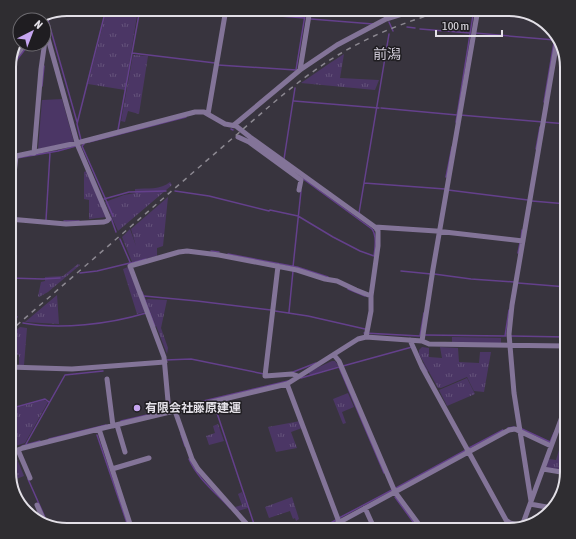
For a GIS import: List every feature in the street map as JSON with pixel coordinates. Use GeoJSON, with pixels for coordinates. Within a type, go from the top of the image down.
{"type":"FeatureCollection","features":[{"type":"Feature","properties":{"kind":"street"},"geometry":{"type":"LineString","coordinates":[[208,114],[225,16]]}},
{"type":"Feature","properties":{"kind":"street"},"geometry":{"type":"LineString","coordinates":[[300,70],[309,16]]}},
{"type":"Feature","properties":{"kind":"street"},"geometry":{"type":"LineString","coordinates":[[234,125],[300,70],[337,45],[395,16]]}},
{"type":"Feature","properties":{"kind":"street"},"geometry":{"type":"LineString","coordinates":[[411,345],[422,337],[438,231],[477,16]]}},
{"type":"Feature","properties":{"kind":"street"},"geometry":{"type":"LineString","coordinates":[[531,502],[514,393],[509,334],[512,304],[556,47]]}},
{"type":"Feature","properties":{"kind":"street"},"geometry":{"type":"LineString","coordinates":[[35,152],[43,52]]}},
{"type":"Feature","properties":{"kind":"street"},"geometry":{"type":"LineString","coordinates":[[16,220],[66,224],[104,222],[108,220],[79,143],[52,52]]}},
{"type":"Feature","properties":{"kind":"street"},"geometry":{"type":"LineString","coordinates":[[16,158],[200,111],[225,124],[234,125],[250,140],[289,169],[375,227],[378,231],[378,246],[367,334]]}},
{"type":"Feature","properties":{"kind":"street"},"geometry":{"type":"LineString","coordinates":[[238,137],[250,140]]}},
{"type":"Feature","properties":{"kind":"street"},"geometry":{"type":"LineString","coordinates":[[299,190],[301,177]]}},
{"type":"Feature","properties":{"kind":"street"},"geometry":{"type":"LineString","coordinates":[[375,227],[438,231],[523,241]]}},
{"type":"Feature","properties":{"kind":"street"},"geometry":{"type":"LineString","coordinates":[[246,523],[198,470],[192,459],[171,411],[162,353],[130,266],[179,252],[219,255],[293,269],[325,279],[338,281],[371,296]]}},
{"type":"Feature","properties":{"kind":"street"},"geometry":{"type":"LineString","coordinates":[[278,266],[265,374],[268,377],[292,374],[298,376]]}},
{"type":"Feature","properties":{"kind":"street"},"geometry":{"type":"LineString","coordinates":[[30,478],[18,450],[171,411],[287,384],[367,334],[411,345],[506,520],[510,523]]}},
{"type":"Feature","properties":{"kind":"street"},"geometry":{"type":"LineString","coordinates":[[422,337],[429,344],[560,346]]}},
{"type":"Feature","properties":{"kind":"street"},"geometry":{"type":"LineString","coordinates":[[334,355],[339,361],[395,492],[418,523]]}},
{"type":"Feature","properties":{"kind":"street"},"geometry":{"type":"LineString","coordinates":[[16,367],[72,369],[164,362]]}},
{"type":"Feature","properties":{"kind":"street"},"geometry":{"type":"LineString","coordinates":[[107,379],[115,425],[125,452]]}},
{"type":"Feature","properties":{"kind":"street"},"geometry":{"type":"LineString","coordinates":[[287,384],[338,521]]}},
{"type":"Feature","properties":{"kind":"street"},"geometry":{"type":"LineString","coordinates":[[524,520],[560,422]]}},
{"type":"Feature","properties":{"kind":"street"},"geometry":{"type":"LineString","coordinates":[[99,429],[130,523]]}},
{"type":"Feature","properties":{"kind":"street"},"geometry":{"type":"LineString","coordinates":[[335,523],[395,492],[468,450],[509,430],[515,429],[551,446]]}},
{"type":"Feature","properties":{"kind":"street"},"geometry":{"type":"LineString","coordinates":[[112,469],[149,458]]}},
{"type":"Feature","properties":{"kind":"street"},"geometry":{"type":"LineString","coordinates":[[543,469],[560,471]]}},
{"type":"Feature","properties":{"kind":"street"},"geometry":{"type":"LineString","coordinates":[[531,502],[546,506]]}},
{"type":"Feature","properties":{"kind":"street"},"geometry":{"type":"LineString","coordinates":[[37,505],[42,516]]}},
{"type":"Feature","properties":{"kind":"street"},"geometry":{"type":"LineString","coordinates":[[365,508],[372,523]]}},
{"type":"Feature","properties":{"kind":"green space"},"geometry":{"type":"Polygon","coordinates":[[[105,16],[137,16],[125,90],[88,84],[105,16]]]}},
{"type":"Feature","properties":{"kind":"green space"},"geometry":{"type":"Polygon","coordinates":[[[344,54],[340,78],[379,80],[375,90],[301,83],[330,63],[344,54]]]}},
{"type":"Feature","properties":{"kind":"green space"},"geometry":{"type":"Polygon","coordinates":[[[133,55],[148,56],[139,114],[128,111],[125,122],[121,121],[133,55]]]}},
{"type":"Feature","properties":{"kind":"green space"},"geometry":{"type":"Polygon","coordinates":[[[62,99],[74,142],[38,149],[42,100],[62,99]]]}},
{"type":"Feature","properties":{"kind":"green space"},"geometry":{"type":"Polygon","coordinates":[[[86,171],[107,217],[89,219],[89,200],[84,199],[84,172],[86,171]]]}},
{"type":"Feature","properties":{"kind":"green space"},"geometry":{"type":"Polygon","coordinates":[[[170,182],[172,185],[118,231],[105,202],[124,195],[135,193],[135,189],[158,187],[166,185],[170,182]]]}},
{"type":"Feature","properties":{"kind":"green space"},"geometry":{"type":"Polygon","coordinates":[[[168,197],[163,246],[157,248],[157,256],[132,262],[122,237],[130,229],[136,246],[131,229],[168,197]]]}},
{"type":"Feature","properties":{"kind":"green space"},"geometry":{"type":"Polygon","coordinates":[[[78,264],[80,265],[48,292],[39,297],[38,296],[41,282],[45,281],[45,277],[63,276],[78,264]]]}},
{"type":"Feature","properties":{"kind":"green space"},"geometry":{"type":"Polygon","coordinates":[[[128,267],[145,312],[137,314],[123,269],[128,267]]]}},
{"type":"Feature","properties":{"kind":"green space"},"geometry":{"type":"Polygon","coordinates":[[[57,295],[59,324],[25,322],[57,295]]]}},
{"type":"Feature","properties":{"kind":"green space"},"geometry":{"type":"Polygon","coordinates":[[[146,300],[167,300],[161,328],[168,348],[167,354],[146,300]]]}},
{"type":"Feature","properties":{"kind":"green space"},"geometry":{"type":"Polygon","coordinates":[[[20,327],[27,328],[24,365],[19,365],[19,355],[16,354],[16,330],[20,327]]]}},
{"type":"Feature","properties":{"kind":"green space"},"geometry":{"type":"Polygon","coordinates":[[[452,337],[501,338],[501,344],[452,343],[452,337]]]}},
{"type":"Feature","properties":{"kind":"green space"},"geometry":{"type":"Polygon","coordinates":[[[422,347],[429,348],[429,357],[442,358],[440,347],[458,348],[459,362],[479,363],[480,352],[491,352],[484,392],[474,391],[467,377],[438,388],[419,354],[419,350],[422,347]]]}},
{"type":"Feature","properties":{"kind":"green space"},"geometry":{"type":"Polygon","coordinates":[[[335,361],[339,366],[310,375],[308,372],[335,361]]]}},
{"type":"Feature","properties":{"kind":"green space"},"geometry":{"type":"Polygon","coordinates":[[[467,378],[475,394],[447,406],[439,390],[467,378]]]}},
{"type":"Feature","properties":{"kind":"green space"},"geometry":{"type":"Polygon","coordinates":[[[348,393],[354,407],[342,412],[346,423],[343,424],[333,399],[348,393]]]}},
{"type":"Feature","properties":{"kind":"green space"},"geometry":{"type":"Polygon","coordinates":[[[44,400],[48,402],[25,443],[16,446],[16,408],[44,400]]]}},
{"type":"Feature","properties":{"kind":"green space"},"geometry":{"type":"Polygon","coordinates":[[[300,421],[302,428],[291,432],[297,448],[276,452],[268,427],[300,421]]]}},
{"type":"Feature","properties":{"kind":"green space"},"geometry":{"type":"Polygon","coordinates":[[[218,424],[224,441],[209,445],[206,436],[215,433],[213,426],[218,424]]]}},
{"type":"Feature","properties":{"kind":"green space"},"geometry":{"type":"Polygon","coordinates":[[[560,450],[560,470],[548,468],[546,466],[549,459],[556,460],[560,450]]]}},
{"type":"Feature","properties":{"kind":"green space"},"geometry":{"type":"Polygon","coordinates":[[[16,456],[24,476],[16,479],[16,456]]]}},
{"type":"Feature","properties":{"kind":"green space"},"geometry":{"type":"Polygon","coordinates":[[[242,492],[248,508],[238,511],[235,507],[242,505],[238,494],[242,492]]]}},
{"type":"Feature","properties":{"kind":"green space"},"geometry":{"type":"Polygon","coordinates":[[[292,497],[299,519],[296,521],[295,518],[293,519],[290,511],[269,518],[265,507],[292,497]]]}},
{"type":"Feature","properties":{"kind":"waterway"},"geometry":{"type":"LineString","coordinates":[[104,16],[77,124],[81,140],[84,144],[82,146],[113,216]]}},
{"type":"Feature","properties":{"kind":"waterway"},"geometry":{"type":"LineString","coordinates":[[118,130],[139,16]]}},
{"type":"Feature","properties":{"kind":"waterway"},"geometry":{"type":"LineString","coordinates":[[279,16],[305,18]]}},
{"type":"Feature","properties":{"kind":"waterway"},"geometry":{"type":"LineString","coordinates":[[296,70],[305,16]]}},
{"type":"Feature","properties":{"kind":"waterway"},"geometry":{"type":"LineString","coordinates":[[456,122],[473,16]]}},
{"type":"Feature","properties":{"kind":"waterway"},"geometry":{"type":"LineString","coordinates":[[311,19],[373,24]]}},
{"type":"Feature","properties":{"kind":"waterway"},"geometry":{"type":"LineString","coordinates":[[389,22],[393,31]]}},
{"type":"Feature","properties":{"kind":"waterway"},"geometry":{"type":"LineString","coordinates":[[407,27],[415,28]]}},
{"type":"Feature","properties":{"kind":"waterway"},"geometry":{"type":"LineString","coordinates":[[420,29],[470,33]]}},
{"type":"Feature","properties":{"kind":"waterway"},"geometry":{"type":"LineString","coordinates":[[475,33],[551,40]]}},
{"type":"Feature","properties":{"kind":"waterway"},"geometry":{"type":"LineString","coordinates":[[52,34],[77,122]]}},
{"type":"Feature","properties":{"kind":"waterway"},"geometry":{"type":"LineString","coordinates":[[359,213],[389,34]]}},
{"type":"Feature","properties":{"kind":"waterway"},"geometry":{"type":"LineString","coordinates":[[544,102],[554,43]]}},
{"type":"Feature","properties":{"kind":"waterway"},"geometry":{"type":"LineString","coordinates":[[17,60],[23,52]]}},
{"type":"Feature","properties":{"kind":"waterway"},"geometry":{"type":"LineString","coordinates":[[132,53],[215,63]]}},
{"type":"Feature","properties":{"kind":"waterway"},"geometry":{"type":"LineString","coordinates":[[218,65],[296,70]]}},
{"type":"Feature","properties":{"kind":"waterway"},"geometry":{"type":"LineString","coordinates":[[42,86],[44,66]]}},
{"type":"Feature","properties":{"kind":"waterway"},"geometry":{"type":"LineString","coordinates":[[284,159],[295,88]]}},
{"type":"Feature","properties":{"kind":"waterway"},"geometry":{"type":"LineString","coordinates":[[294,101],[379,108]]}},
{"type":"Feature","properties":{"kind":"waterway"},"geometry":{"type":"LineString","coordinates":[[381,108],[457,115]]}},
{"type":"Feature","properties":{"kind":"waterway"},"geometry":{"type":"LineString","coordinates":[[460,115],[560,123]]}},
{"type":"Feature","properties":{"kind":"waterway"},"geometry":{"type":"LineString","coordinates":[[89,142],[186,117]]}},
{"type":"Feature","properties":{"kind":"waterway"},"geometry":{"type":"LineString","coordinates":[[536,149],[540,127]]}},
{"type":"Feature","properties":{"kind":"waterway"},"geometry":{"type":"LineString","coordinates":[[17,158],[58,151],[76,146]]}},
{"type":"Feature","properties":{"kind":"waterway"},"geometry":{"type":"LineString","coordinates":[[446,177],[452,147]]}},
{"type":"Feature","properties":{"kind":"waterway"},"geometry":{"type":"LineString","coordinates":[[46,220],[50,153]]}},
{"type":"Feature","properties":{"kind":"waterway"},"geometry":{"type":"LineString","coordinates":[[302,178],[372,229],[375,239],[374,256]]}},
{"type":"Feature","properties":{"kind":"waterway"},"geometry":{"type":"LineString","coordinates":[[364,183],[445,189]]}},
{"type":"Feature","properties":{"kind":"waterway"},"geometry":{"type":"LineString","coordinates":[[448,190],[528,200]]}},
{"type":"Feature","properties":{"kind":"waterway"},"geometry":{"type":"LineString","coordinates":[[104,199],[129,192],[166,191]]}},
{"type":"Feature","properties":{"kind":"waterway"},"geometry":{"type":"LineString","coordinates":[[175,191],[209,196],[269,211],[298,216],[333,237],[360,251],[374,256]]}},
{"type":"Feature","properties":{"kind":"waterway"},"geometry":{"type":"LineString","coordinates":[[293,267],[301,191]]}},
{"type":"Feature","properties":{"kind":"waterway"},"geometry":{"type":"LineString","coordinates":[[532,201],[560,203]]}},
{"type":"Feature","properties":{"kind":"waterway"},"geometry":{"type":"LineString","coordinates":[[111,218],[116,232]]}},
{"type":"Feature","properties":{"kind":"waterway"},"geometry":{"type":"LineString","coordinates":[[64,221],[79,221]]}},
{"type":"Feature","properties":{"kind":"waterway"},"geometry":{"type":"LineString","coordinates":[[521,239],[522,230]]}},
{"type":"Feature","properties":{"kind":"waterway"},"geometry":{"type":"LineString","coordinates":[[120,239],[130,262]]}},
{"type":"Feature","properties":{"kind":"waterway"},"geometry":{"type":"LineString","coordinates":[[518,253],[520,243]]}},
{"type":"Feature","properties":{"kind":"waterway"},"geometry":{"type":"LineString","coordinates":[[211,251],[219,252]]}},
{"type":"Feature","properties":{"kind":"waterway"},"geometry":{"type":"LineString","coordinates":[[228,254],[297,267],[328,277]]}},
{"type":"Feature","properties":{"kind":"waterway"},"geometry":{"type":"LineString","coordinates":[[131,263],[146,259]]}},
{"type":"Feature","properties":{"kind":"waterway"},"geometry":{"type":"LineString","coordinates":[[80,273],[97,271],[130,263]]}},
{"type":"Feature","properties":{"kind":"waterway"},"geometry":{"type":"LineString","coordinates":[[289,312],[293,271]]}},
{"type":"Feature","properties":{"kind":"waterway"},"geometry":{"type":"LineString","coordinates":[[401,271],[431,274]]}},
{"type":"Feature","properties":{"kind":"waterway"},"geometry":{"type":"LineString","coordinates":[[434,274],[471,279],[514,282]]}},
{"type":"Feature","properties":{"kind":"waterway"},"geometry":{"type":"LineString","coordinates":[[16,278],[60,278]]}},
{"type":"Feature","properties":{"kind":"waterway"},"geometry":{"type":"LineString","coordinates":[[518,283],[560,286]]}},
{"type":"Feature","properties":{"kind":"waterway"},"geometry":{"type":"LineString","coordinates":[[348,289],[365,296]]}},
{"type":"Feature","properties":{"kind":"waterway"},"geometry":{"type":"LineString","coordinates":[[142,292],[155,326]]}},
{"type":"Feature","properties":{"kind":"waterway"},"geometry":{"type":"LineString","coordinates":[[144,296],[271,310]]}},
{"type":"Feature","properties":{"kind":"waterway"},"geometry":{"type":"LineString","coordinates":[[505,336],[509,310]]}},
{"type":"Feature","properties":{"kind":"waterway"},"geometry":{"type":"LineString","coordinates":[[275,311],[308,316],[365,329]]}},
{"type":"Feature","properties":{"kind":"waterway"},"geometry":{"type":"LineString","coordinates":[[23,323],[53,326],[85,325],[117,320],[146,313]]}},
{"type":"Feature","properties":{"kind":"waterway"},"geometry":{"type":"LineString","coordinates":[[364,333],[420,336],[424,313]]}},
{"type":"Feature","properties":{"kind":"waterway"},"geometry":{"type":"LineString","coordinates":[[424,335],[506,336]]}},
{"type":"Feature","properties":{"kind":"waterway"},"geometry":{"type":"LineString","coordinates":[[511,336],[560,337]]}},
{"type":"Feature","properties":{"kind":"waterway"},"geometry":{"type":"LineString","coordinates":[[343,366],[412,347]]}},
{"type":"Feature","properties":{"kind":"waterway"},"geometry":{"type":"LineString","coordinates":[[165,360],[191,359],[264,374]]}},
{"type":"Feature","properties":{"kind":"waterway"},"geometry":{"type":"LineString","coordinates":[[293,372],[316,363]]}},
{"type":"Feature","properties":{"kind":"waterway"},"geometry":{"type":"LineString","coordinates":[[423,364],[427,371]]}},
{"type":"Feature","properties":{"kind":"waterway"},"geometry":{"type":"LineString","coordinates":[[339,367],[384,473]]}},
{"type":"Feature","properties":{"kind":"waterway"},"geometry":{"type":"LineString","coordinates":[[301,378],[339,367]]}},
{"type":"Feature","properties":{"kind":"waterway"},"geometry":{"type":"LineString","coordinates":[[26,444],[65,375],[103,371]]}},
{"type":"Feature","properties":{"kind":"waterway"},"geometry":{"type":"LineString","coordinates":[[195,403],[288,381]]}},
{"type":"Feature","properties":{"kind":"waterway"},"geometry":{"type":"LineString","coordinates":[[16,407],[45,399],[49,402]]}},
{"type":"Feature","properties":{"kind":"waterway"},"geometry":{"type":"LineString","coordinates":[[214,404],[254,523]]}},
{"type":"Feature","properties":{"kind":"waterway"},"geometry":{"type":"LineString","coordinates":[[121,421],[156,413]]}},
{"type":"Feature","properties":{"kind":"waterway"},"geometry":{"type":"LineString","coordinates":[[49,439],[106,425]]}},
{"type":"Feature","properties":{"kind":"waterway"},"geometry":{"type":"LineString","coordinates":[[508,428],[514,427]]}},
{"type":"Feature","properties":{"kind":"waterway"},"geometry":{"type":"LineString","coordinates":[[522,429],[550,442],[554,433]]}},
{"type":"Feature","properties":{"kind":"waterway"},"geometry":{"type":"LineString","coordinates":[[469,448],[503,430]]}},
{"type":"Feature","properties":{"kind":"waterway"},"geometry":{"type":"LineString","coordinates":[[181,434],[185,446]]}},
{"type":"Feature","properties":{"kind":"waterway"},"geometry":{"type":"LineString","coordinates":[[97,435],[127,523]]}},
{"type":"Feature","properties":{"kind":"waterway"},"geometry":{"type":"LineString","coordinates":[[22,446],[40,441]]}},
{"type":"Feature","properties":{"kind":"waterway"},"geometry":{"type":"LineString","coordinates":[[396,488],[466,450]]}},
{"type":"Feature","properties":{"kind":"waterway"},"geometry":{"type":"LineString","coordinates":[[189,459],[192,466],[207,485],[230,508]]}},
{"type":"Feature","properties":{"kind":"waterway"},"geometry":{"type":"LineString","coordinates":[[28,479],[45,518]]}},
{"type":"Feature","properties":{"kind":"waterway"},"geometry":{"type":"LineString","coordinates":[[339,518],[392,490]]}},
{"type":"Feature","properties":{"kind":"waterway"},"geometry":{"type":"LineString","coordinates":[[395,497],[414,523]]}},
{"type":"Feature","properties":{"kind":"waterway"},"geometry":{"type":"LineString","coordinates":[[331,523],[336,520]]}},
{"type":"Feature","properties":{"kind":"railway"},"geometry":{"type":"LineString","coordinates":[[16,326],[296,84],[351,47],[407,22],[426,16]]}},
{"type":"Feature","properties":{"kind":"place","name":"有限会社藤原建運"},"geometry":{"type":"Point","coordinates":[137,408]}},
{"type":"Feature","properties":{"kind":"district","name":"前潟"},"geometry":{"type":"Point","coordinates":[387,54]}}]}
